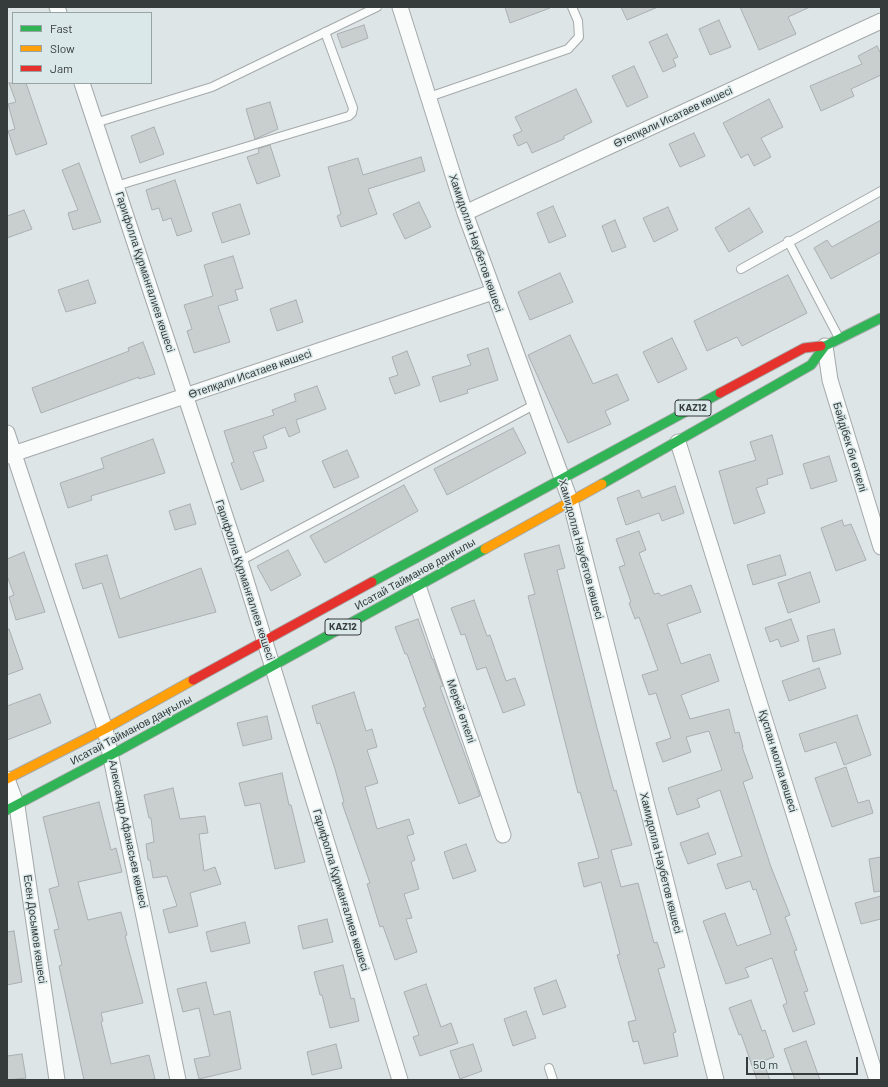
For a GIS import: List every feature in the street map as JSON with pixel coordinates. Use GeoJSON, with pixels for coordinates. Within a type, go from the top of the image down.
{"type":"FeatureCollection","features":[{"type":"Feature","properties":{"kind":"main road","name":"Исатай Тайманов даңғылы"},"geometry":{"type":"LineString","coordinates":[[7,779],[105,729],[264,640],[804,348],[825,346],[881,318]]}},
{"type":"Feature","properties":{"kind":"main road","name":"Исатай Тайманов даңғылы"},"geometry":{"type":"LineString","coordinates":[[12,808],[93,763],[111,755],[418,586],[570,500],[678,442],[811,365],[825,346]]}},
{"type":"Feature","properties":{"kind":"street","name":"Хамидолла Наубетов көшесі"},"geometry":{"type":"LineString","coordinates":[[400,7],[465,213],[570,500],[716,1080]]}},
{"type":"Feature","properties":{"kind":"street","name":"Өтепқали Исатаев көшесі"},"geometry":{"type":"LineString","coordinates":[[465,213],[881,21]]}},
{"type":"Feature","properties":{"kind":"street","name":"Гарифолла Құрманғалиев көшесі"},"geometry":{"type":"LineString","coordinates":[[82,84],[240,561],[400,1080]]}},
{"type":"Feature","properties":{"kind":"street","name":"Өтепқали Исатаев көшесі"},"geometry":{"type":"LineString","coordinates":[[10,455],[493,292]]}},
{"type":"Feature","properties":{"kind":"street","name":"Бәйдібек би өткелі"},"geometry":{"type":"LineString","coordinates":[[825,346],[830,380],[881,547]]}},
{"type":"Feature","properties":{"kind":"street","name":"Александр Афанасьев көшесі"},"geometry":{"type":"LineString","coordinates":[[7,433],[10,455],[105,729],[178,1080]]}},
{"type":"Feature","properties":{"kind":"street","name":"Құспан молла көшесі"},"geometry":{"type":"LineString","coordinates":[[678,442],[877,1080]]}},
{"type":"Feature","properties":{"kind":"street","name":"Мерей өткелі"},"geometry":{"type":"LineString","coordinates":[[418,586],[504,835]]}},
{"type":"Feature","properties":{"kind":"street","name":"Есен Досымов көшесі"},"geometry":{"type":"LineString","coordinates":[[7,779],[57,1080]]}},
{"type":"Feature","properties":{"kind":"lane"},"geometry":{"type":"LineString","coordinates":[[96,123],[212,87],[377,7]]}},
{"type":"Feature","properties":{"kind":"lane"},"geometry":{"type":"LineString","coordinates":[[428,97],[568,49],[579,36],[578,20],[572,7]]}},
{"type":"Feature","properties":{"kind":"lane"},"geometry":{"type":"LineString","coordinates":[[116,186],[349,116],[352,113],[353,108],[325,32]]}},
{"type":"Feature","properties":{"kind":"lane"},"geometry":{"type":"LineString","coordinates":[[741,269],[788,241],[881,191]]}},
{"type":"Feature","properties":{"kind":"lane"},"geometry":{"type":"LineString","coordinates":[[788,241],[839,339]]}},
{"type":"Feature","properties":{"kind":"lane"},"geometry":{"type":"LineString","coordinates":[[240,561],[534,405]]}},
{"type":"Feature","properties":{"kind":"lane"},"geometry":{"type":"LineString","coordinates":[[549,1068],[553,1080]]}},
{"type":"Feature","properties":{"kind":"building"},"geometry":{"type":"Polygon","coordinates":[[[505,7],[550,7],[550,8],[510,23],[505,7]]]}},
{"type":"Feature","properties":{"kind":"building"},"geometry":{"type":"Polygon","coordinates":[[[621,7],[658,7],[627,20],[621,7]]]}},
{"type":"Feature","properties":{"kind":"building"},"geometry":{"type":"Polygon","coordinates":[[[740,7],[810,7],[788,17],[796,34],[759,50],[740,7]]]}},
{"type":"Feature","properties":{"kind":"building"},"geometry":{"type":"Polygon","coordinates":[[[719,20],[731,47],[710,55],[699,29],[719,20]]]}},
{"type":"Feature","properties":{"kind":"building"},"geometry":{"type":"Polygon","coordinates":[[[364,25],[368,38],[342,48],[337,34],[364,25]]]}},
{"type":"Feature","properties":{"kind":"building"},"geometry":{"type":"Polygon","coordinates":[[[667,34],[678,57],[673,59],[676,66],[663,72],[649,42],[667,34]]]}},
{"type":"Feature","properties":{"kind":"building"},"geometry":{"type":"Polygon","coordinates":[[[877,46],[881,54],[881,75],[851,89],[854,96],[821,111],[810,86],[862,64],[858,56],[877,46]]]}},
{"type":"Feature","properties":{"kind":"building"},"geometry":{"type":"Polygon","coordinates":[[[634,66],[648,97],[627,107],[612,76],[634,66]]]}},
{"type":"Feature","properties":{"kind":"building"},"geometry":{"type":"Polygon","coordinates":[[[9,83],[26,84],[47,144],[16,155],[8,131],[15,129],[8,104],[16,102],[9,83]]]}},
{"type":"Feature","properties":{"kind":"building"},"geometry":{"type":"Polygon","coordinates":[[[576,89],[592,122],[564,136],[564,139],[532,153],[527,142],[518,146],[513,135],[522,131],[515,117],[576,89]]]}},
{"type":"Feature","properties":{"kind":"building"},"geometry":{"type":"Polygon","coordinates":[[[769,99],[783,127],[761,138],[771,157],[754,166],[748,154],[741,158],[723,123],[769,99]]]}},
{"type":"Feature","properties":{"kind":"building"},"geometry":{"type":"Polygon","coordinates":[[[270,102],[278,129],[255,139],[246,109],[270,102]]]}},
{"type":"Feature","properties":{"kind":"building"},"geometry":{"type":"Polygon","coordinates":[[[154,127],[164,154],[140,163],[131,136],[154,127]]]}},
{"type":"Feature","properties":{"kind":"building"},"geometry":{"type":"Polygon","coordinates":[[[694,133],[705,156],[680,167],[669,144],[694,133]]]}},
{"type":"Feature","properties":{"kind":"building"},"geometry":{"type":"Polygon","coordinates":[[[270,145],[280,176],[257,184],[247,157],[259,153],[258,149],[270,145]]]}},
{"type":"Feature","properties":{"kind":"building"},"geometry":{"type":"Polygon","coordinates":[[[421,157],[425,171],[368,189],[377,214],[341,227],[337,216],[341,214],[328,167],[358,158],[363,175],[421,157]]]}},
{"type":"Feature","properties":{"kind":"building"},"geometry":{"type":"Polygon","coordinates":[[[79,163],[101,222],[73,230],[68,213],[78,210],[62,170],[79,163]]]}},
{"type":"Feature","properties":{"kind":"building"},"geometry":{"type":"Polygon","coordinates":[[[175,180],[192,231],[177,236],[171,218],[163,221],[159,208],[152,210],[146,190],[175,180]]]}},
{"type":"Feature","properties":{"kind":"building"},"geometry":{"type":"Polygon","coordinates":[[[419,202],[431,227],[405,239],[393,214],[419,202]]]}},
{"type":"Feature","properties":{"kind":"building"},"geometry":{"type":"Polygon","coordinates":[[[240,204],[250,234],[222,243],[212,213],[240,204]]]}},
{"type":"Feature","properties":{"kind":"building"},"geometry":{"type":"Polygon","coordinates":[[[553,206],[566,236],[549,243],[537,213],[553,206]]]}},
{"type":"Feature","properties":{"kind":"building"},"geometry":{"type":"Polygon","coordinates":[[[668,207],[678,230],[654,242],[643,218],[668,207]]]}},
{"type":"Feature","properties":{"kind":"building"},"geometry":{"type":"Polygon","coordinates":[[[749,208],[763,232],[729,252],[715,228],[749,208]]]}},
{"type":"Feature","properties":{"kind":"building"},"geometry":{"type":"Polygon","coordinates":[[[24,210],[32,229],[7,238],[7,216],[24,210]]]}},
{"type":"Feature","properties":{"kind":"building"},"geometry":{"type":"Polygon","coordinates":[[[615,220],[626,247],[612,252],[602,226],[615,220]]]}},
{"type":"Feature","properties":{"kind":"building"},"geometry":{"type":"Polygon","coordinates":[[[881,220],[881,252],[831,279],[814,248],[827,240],[832,247],[881,220]]]}},
{"type":"Feature","properties":{"kind":"building"},"geometry":{"type":"Polygon","coordinates":[[[233,256],[243,288],[235,290],[238,300],[218,306],[230,342],[194,353],[187,331],[192,329],[184,305],[213,296],[204,265],[233,256]]]}},
{"type":"Feature","properties":{"kind":"building"},"geometry":{"type":"Polygon","coordinates":[[[560,273],[573,302],[530,320],[518,292],[560,273]]]}},
{"type":"Feature","properties":{"kind":"building"},"geometry":{"type":"Polygon","coordinates":[[[788,275],[807,313],[742,346],[737,337],[707,351],[694,321],[788,275]]]}},
{"type":"Feature","properties":{"kind":"building"},"geometry":{"type":"Polygon","coordinates":[[[88,280],[96,303],[66,312],[58,290],[88,280]]]}},
{"type":"Feature","properties":{"kind":"building"},"geometry":{"type":"Polygon","coordinates":[[[296,300],[303,322],[277,331],[270,309],[296,300]]]}},
{"type":"Feature","properties":{"kind":"building"},"geometry":{"type":"Polygon","coordinates":[[[570,335],[593,384],[617,374],[629,400],[605,411],[611,424],[568,443],[528,355],[570,335]]]}},
{"type":"Feature","properties":{"kind":"building"},"geometry":{"type":"Polygon","coordinates":[[[672,338],[687,369],[658,383],[643,352],[672,338]]]}},
{"type":"Feature","properties":{"kind":"building"},"geometry":{"type":"Polygon","coordinates":[[[143,342],[155,374],[139,379],[139,377],[41,413],[32,388],[129,351],[128,348],[143,342]]]}},
{"type":"Feature","properties":{"kind":"building"},"geometry":{"type":"Polygon","coordinates":[[[488,348],[498,380],[467,390],[468,393],[440,402],[432,377],[471,365],[467,355],[488,348]]]}},
{"type":"Feature","properties":{"kind":"building"},"geometry":{"type":"Polygon","coordinates":[[[407,351],[420,385],[395,394],[389,378],[398,375],[392,357],[407,351]]]}},
{"type":"Feature","properties":{"kind":"building"},"geometry":{"type":"Polygon","coordinates":[[[317,386],[326,409],[296,420],[300,432],[289,437],[285,427],[263,436],[267,448],[253,452],[264,481],[241,490],[231,463],[234,462],[224,431],[274,415],[272,410],[296,401],[294,394],[317,386]]]}},
{"type":"Feature","properties":{"kind":"building"},"geometry":{"type":"Polygon","coordinates":[[[513,428],[526,453],[447,495],[434,469],[513,428]]]}},
{"type":"Feature","properties":{"kind":"building"},"geometry":{"type":"Polygon","coordinates":[[[772,435],[783,474],[767,479],[768,484],[756,488],[765,513],[734,524],[719,471],[756,460],[750,442],[772,435]]]}},
{"type":"Feature","properties":{"kind":"building"},"geometry":{"type":"Polygon","coordinates":[[[153,439],[165,473],[91,496],[92,500],[68,508],[60,483],[104,468],[101,458],[153,439]]]}},
{"type":"Feature","properties":{"kind":"building"},"geometry":{"type":"Polygon","coordinates":[[[347,450],[359,477],[334,488],[322,461],[347,450]]]}},
{"type":"Feature","properties":{"kind":"building"},"geometry":{"type":"Polygon","coordinates":[[[829,456],[837,481],[811,489],[803,464],[829,456]]]}},
{"type":"Feature","properties":{"kind":"building"},"geometry":{"type":"Polygon","coordinates":[[[404,485],[418,511],[325,563],[310,536],[404,485]]]}},
{"type":"Feature","properties":{"kind":"building"},"geometry":{"type":"Polygon","coordinates":[[[675,486],[684,513],[662,521],[659,513],[626,525],[617,498],[639,490],[642,498],[675,486]]]}},
{"type":"Feature","properties":{"kind":"building"},"geometry":{"type":"Polygon","coordinates":[[[190,504],[196,524],[175,530],[169,511],[190,504]]]}},
{"type":"Feature","properties":{"kind":"building"},"geometry":{"type":"Polygon","coordinates":[[[842,520],[844,526],[851,524],[866,560],[836,571],[821,528],[842,520]]]}},
{"type":"Feature","properties":{"kind":"building"},"geometry":{"type":"Polygon","coordinates":[[[639,531],[646,550],[639,553],[654,594],[659,593],[661,596],[691,585],[701,612],[667,624],[681,664],[710,654],[719,681],[681,695],[690,719],[729,709],[735,733],[739,732],[742,747],[753,778],[743,782],[771,867],[790,915],[785,917],[797,950],[794,951],[808,991],[804,992],[815,1024],[793,1032],[783,1005],[787,1003],[772,958],[745,968],[749,977],[726,984],[703,921],[725,913],[737,946],[771,934],[756,889],[753,890],[750,881],[726,889],[717,864],[742,856],[720,790],[697,799],[700,807],[677,815],[668,788],[722,770],[709,731],[686,737],[691,752],[663,762],[656,743],[671,738],[656,693],[649,695],[642,675],[658,670],[639,617],[635,619],[629,603],[631,602],[619,567],[625,565],[616,539],[639,531]]]}},
{"type":"Feature","properties":{"kind":"building"},"geometry":{"type":"Polygon","coordinates":[[[559,545],[565,568],[557,570],[614,791],[616,790],[632,845],[611,850],[621,887],[638,883],[654,943],[657,942],[665,967],[658,969],[676,1032],[673,1033],[678,1056],[644,1064],[638,1041],[633,1042],[628,1022],[636,1020],[617,955],[620,954],[601,882],[584,887],[578,863],[599,858],[580,792],[578,793],[528,596],[535,594],[524,554],[559,545]]]}},
{"type":"Feature","properties":{"kind":"building"},"geometry":{"type":"Polygon","coordinates":[[[288,550],[301,575],[271,591],[257,566],[288,550]]]}},
{"type":"Feature","properties":{"kind":"building"},"geometry":{"type":"Polygon","coordinates":[[[24,552],[45,612],[16,620],[9,597],[14,595],[7,576],[7,559],[24,552]]]}},
{"type":"Feature","properties":{"kind":"building"},"geometry":{"type":"Polygon","coordinates":[[[107,555],[120,599],[201,568],[216,612],[119,638],[102,583],[83,589],[75,564],[107,555]]]}},
{"type":"Feature","properties":{"kind":"building"},"geometry":{"type":"Polygon","coordinates":[[[780,555],[786,575],[753,585],[747,565],[780,555]]]}},
{"type":"Feature","properties":{"kind":"building"},"geometry":{"type":"Polygon","coordinates":[[[810,572],[820,602],[788,613],[778,583],[810,572]]]}},
{"type":"Feature","properties":{"kind":"building"},"geometry":{"type":"Polygon","coordinates":[[[474,600],[487,636],[490,635],[506,681],[515,678],[525,705],[503,713],[486,667],[477,670],[465,634],[461,635],[451,608],[474,600]]]}},
{"type":"Feature","properties":{"kind":"building"},"geometry":{"type":"Polygon","coordinates":[[[418,619],[443,686],[440,687],[480,796],[459,804],[423,708],[426,707],[407,654],[405,654],[395,627],[418,619]]]}},
{"type":"Feature","properties":{"kind":"building"},"geometry":{"type":"Polygon","coordinates":[[[791,619],[799,641],[781,647],[778,639],[770,642],[765,628],[791,619]]]}},
{"type":"Feature","properties":{"kind":"building"},"geometry":{"type":"Polygon","coordinates":[[[7,629],[9,629],[23,669],[7,675],[7,629]]]}},
{"type":"Feature","properties":{"kind":"building"},"geometry":{"type":"Polygon","coordinates":[[[834,629],[841,654],[813,662],[807,636],[834,629]]]}},
{"type":"Feature","properties":{"kind":"building"},"geometry":{"type":"Polygon","coordinates":[[[819,668],[826,688],[789,701],[782,681],[819,668]]]}},
{"type":"Feature","properties":{"kind":"building"},"geometry":{"type":"Polygon","coordinates":[[[354,692],[366,731],[372,729],[377,747],[367,750],[378,783],[365,787],[377,829],[409,819],[414,834],[407,836],[415,860],[411,862],[419,889],[404,894],[412,918],[406,919],[417,952],[395,960],[383,926],[380,927],[367,884],[370,883],[342,803],[344,802],[335,769],[320,723],[317,724],[312,706],[354,692]]]}},
{"type":"Feature","properties":{"kind":"building"},"geometry":{"type":"Polygon","coordinates":[[[40,694],[51,723],[7,740],[7,706],[40,694]]]}},
{"type":"Feature","properties":{"kind":"building"},"geometry":{"type":"Polygon","coordinates":[[[857,715],[871,755],[844,765],[836,742],[805,752],[799,734],[857,715]]]}},
{"type":"Feature","properties":{"kind":"building"},"geometry":{"type":"Polygon","coordinates":[[[267,716],[272,739],[243,746],[237,723],[267,716]]]}},
{"type":"Feature","properties":{"kind":"building"},"geometry":{"type":"Polygon","coordinates":[[[846,767],[858,803],[869,800],[873,813],[832,827],[815,778],[846,767]]]}},
{"type":"Feature","properties":{"kind":"building"},"geometry":{"type":"Polygon","coordinates":[[[282,773],[289,805],[291,805],[305,862],[275,869],[260,803],[245,806],[239,783],[282,773]]]}},
{"type":"Feature","properties":{"kind":"building"},"geometry":{"type":"Polygon","coordinates":[[[173,788],[180,819],[205,816],[208,833],[199,834],[204,871],[215,867],[221,884],[190,893],[198,926],[169,933],[163,910],[177,906],[167,876],[153,878],[150,860],[148,860],[146,844],[154,842],[151,818],[149,818],[144,795],[173,788]]]}},
{"type":"Feature","properties":{"kind":"building"},"geometry":{"type":"Polygon","coordinates":[[[99,802],[111,850],[116,848],[122,872],[78,882],[88,920],[121,912],[127,935],[125,936],[143,1003],[101,1013],[103,1021],[101,1022],[111,1064],[149,1055],[155,1079],[84,1080],[59,966],[62,965],[54,930],[59,929],[49,889],[59,886],[43,817],[99,802]]]}},
{"type":"Feature","properties":{"kind":"building"},"geometry":{"type":"Polygon","coordinates":[[[708,833],[716,854],[688,864],[680,843],[708,833]]]}},
{"type":"Feature","properties":{"kind":"building"},"geometry":{"type":"Polygon","coordinates":[[[466,844],[476,871],[453,879],[444,852],[466,844]]]}},
{"type":"Feature","properties":{"kind":"building"},"geometry":{"type":"Polygon","coordinates":[[[881,857],[881,891],[874,892],[869,859],[881,857]]]}},
{"type":"Feature","properties":{"kind":"building"},"geometry":{"type":"Polygon","coordinates":[[[881,896],[881,919],[861,924],[855,903],[881,896]]]}},
{"type":"Feature","properties":{"kind":"building"},"geometry":{"type":"Polygon","coordinates":[[[327,919],[333,942],[303,949],[298,926],[327,919]]]}},
{"type":"Feature","properties":{"kind":"building"},"geometry":{"type":"Polygon","coordinates":[[[245,922],[250,943],[211,952],[206,932],[245,922]]]}},
{"type":"Feature","properties":{"kind":"building"},"geometry":{"type":"Polygon","coordinates":[[[14,931],[22,982],[7,985],[7,932],[14,931]]]}},
{"type":"Feature","properties":{"kind":"building"},"geometry":{"type":"Polygon","coordinates":[[[343,965],[351,999],[354,998],[359,1021],[330,1028],[322,995],[320,995],[314,972],[343,965]]]}},
{"type":"Feature","properties":{"kind":"building"},"geometry":{"type":"Polygon","coordinates":[[[556,980],[566,1007],[543,1015],[534,988],[556,980]]]}},
{"type":"Feature","properties":{"kind":"building"},"geometry":{"type":"Polygon","coordinates":[[[206,982],[214,1015],[230,1011],[241,1069],[199,1079],[194,1059],[210,1056],[199,1008],[183,1012],[177,989],[206,982]]]}},
{"type":"Feature","properties":{"kind":"building"},"geometry":{"type":"Polygon","coordinates":[[[426,984],[441,1027],[451,1023],[458,1043],[420,1056],[413,1037],[419,1035],[404,992],[426,984]]]}},
{"type":"Feature","properties":{"kind":"building"},"geometry":{"type":"Polygon","coordinates":[[[751,1000],[762,1031],[765,1030],[774,1057],[763,1061],[770,1080],[757,1080],[741,1034],[739,1035],[729,1008],[751,1000]]]}},
{"type":"Feature","properties":{"kind":"building"},"geometry":{"type":"Polygon","coordinates":[[[526,1011],[536,1038],[513,1046],[504,1019],[526,1011]]]}},
{"type":"Feature","properties":{"kind":"building"},"geometry":{"type":"Polygon","coordinates":[[[806,1041],[820,1080],[795,1080],[784,1049],[806,1041]]]}},
{"type":"Feature","properties":{"kind":"building"},"geometry":{"type":"Polygon","coordinates":[[[336,1044],[342,1068],[312,1075],[307,1052],[336,1044]]]}},
{"type":"Feature","properties":{"kind":"building"},"geometry":{"type":"Polygon","coordinates":[[[473,1044],[482,1071],[460,1079],[450,1051],[473,1044]]]}},
{"type":"Feature","properties":{"kind":"building"},"geometry":{"type":"Polygon","coordinates":[[[22,1054],[26,1078],[7,1080],[7,1056],[22,1054]]]}},
{"type":"Feature","properties":{"kind":"traffic: fast"},"geometry":{"type":"LineString","coordinates":[[821,346],[825,346],[881,318]]}},
{"type":"Feature","properties":{"kind":"traffic: fast"},"geometry":{"type":"LineString","coordinates":[[602,484],[811,365],[825,346]]}},
{"type":"Feature","properties":{"kind":"traffic: fast"},"geometry":{"type":"LineString","coordinates":[[372,582],[720,393]]}},
{"type":"Feature","properties":{"kind":"traffic: fast"},"geometry":{"type":"LineString","coordinates":[[7,810],[111,755],[485,549]]}},
{"type":"Feature","properties":{"kind":"traffic: slow"},"geometry":{"type":"LineString","coordinates":[[485,549],[602,484]]}},
{"type":"Feature","properties":{"kind":"traffic: slow"},"geometry":{"type":"LineString","coordinates":[[7,779],[105,729],[193,680]]}},
{"type":"Feature","properties":{"kind":"traffic: jam"},"geometry":{"type":"LineString","coordinates":[[720,393],[804,348],[821,346]]}},
{"type":"Feature","properties":{"kind":"traffic: jam"},"geometry":{"type":"LineString","coordinates":[[193,680],[372,582]]}}]}
